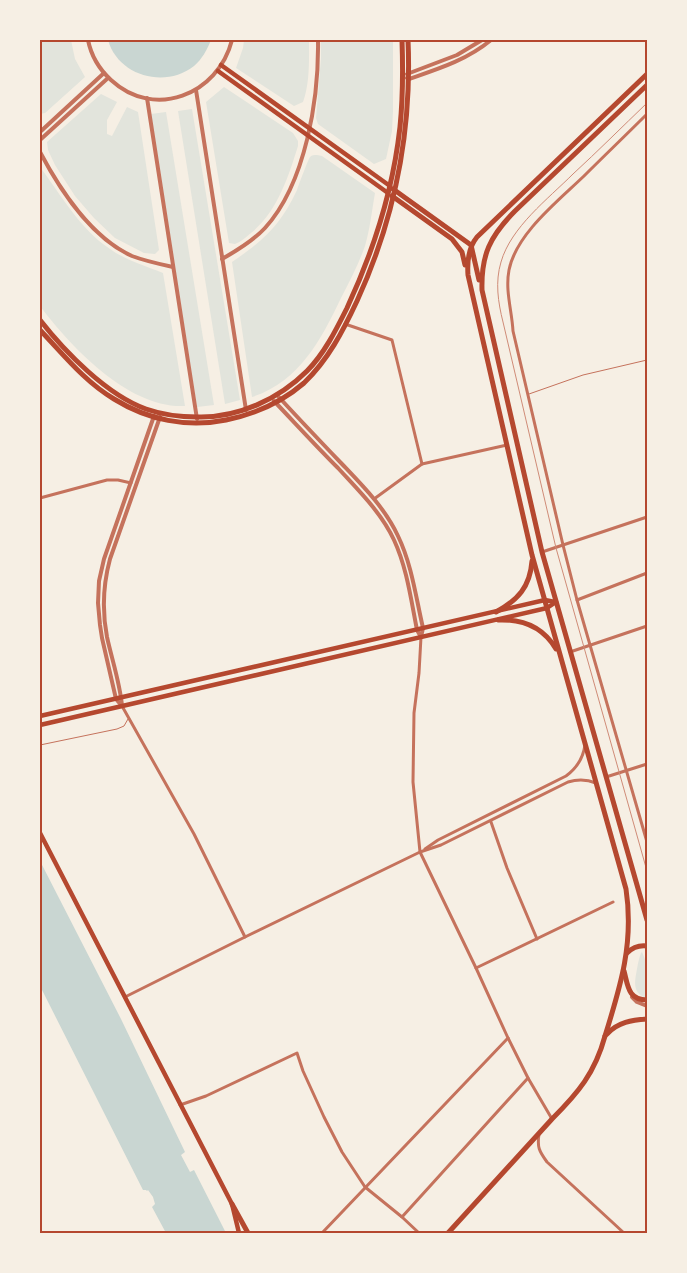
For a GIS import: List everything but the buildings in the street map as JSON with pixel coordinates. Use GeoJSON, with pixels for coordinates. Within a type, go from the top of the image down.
{"type":"FeatureCollection","features":[{"type":"Feature","properties":{"kind":"main road"},"geometry":{"type":"LineString","coordinates":[[40,320],[72,356],[102,384],[130,402],[157,415],[185,423],[197,420],[222,421],[246,412],[257,412],[276,398],[304,382],[331,350],[368,261],[381,222],[390,186],[400,126],[403,76],[402,40]]}},
{"type":"Feature","properties":{"kind":"main road"},"geometry":{"type":"LineString","coordinates":[[343,323],[373,264],[386,226],[395,190],[405,136],[409,76],[408,40]]}},
{"type":"Feature","properties":{"kind":"main road"},"geometry":{"type":"LineString","coordinates":[[221,66],[471,245],[542,552],[647,920]]}},
{"type":"Feature","properties":{"kind":"main road"},"geometry":{"type":"LineString","coordinates":[[218,71],[452,239],[462,252],[532,555],[626,889],[629,921],[624,971],[595,1066],[568,1103],[448,1233]]}},
{"type":"Feature","properties":{"kind":"main road"},"geometry":{"type":"LineString","coordinates":[[468,275],[471,245],[477,237],[647,74]]}},
{"type":"Feature","properties":{"kind":"main road"},"geometry":{"type":"LineString","coordinates":[[482,290],[481,280],[484,259],[492,238],[498,229],[647,85]]}},
{"type":"Feature","properties":{"kind":"main road"},"geometry":{"type":"LineString","coordinates":[[40,330],[99,389],[143,415],[157,415]]}},
{"type":"Feature","properties":{"kind":"main road"},"geometry":{"type":"LineString","coordinates":[[496,612],[512,602],[526,586],[532,567],[532,555]]}},
{"type":"Feature","properties":{"kind":"main road"},"geometry":{"type":"LineString","coordinates":[[40,716],[545,600],[556,602]]}},
{"type":"Feature","properties":{"kind":"main road"},"geometry":{"type":"LineString","coordinates":[[40,727],[53,722],[498,620],[547,608],[556,602]]}},
{"type":"Feature","properties":{"kind":"main road"},"geometry":{"type":"LineString","coordinates":[[498,620],[521,621],[539,630],[555,646],[560,656]]}},
{"type":"Feature","properties":{"kind":"main road"},"geometry":{"type":"LineString","coordinates":[[40,833],[248,1233]]}},
{"type":"Feature","properties":{"kind":"main road"},"geometry":{"type":"LineString","coordinates":[[627,953],[636,947],[647,946]]}},
{"type":"Feature","properties":{"kind":"main road"},"geometry":{"type":"LineString","coordinates":[[624,971],[630,993],[639,999],[647,1000]]}},
{"type":"Feature","properties":{"kind":"main road"},"geometry":{"type":"LineString","coordinates":[[605,1036],[612,1028],[619,1024],[647,1019]]}},
{"type":"Feature","properties":{"kind":"main road"},"geometry":{"type":"LineString","coordinates":[[232,1204],[239,1233]]}},
{"type":"Feature","properties":{"kind":"street"},"geometry":{"type":"LineString","coordinates":[[88,40],[93,56],[108,78],[133,94],[146,98],[165,99],[186,94],[205,84],[218,71],[230,49],[232,40]]}},
{"type":"Feature","properties":{"kind":"street"},"geometry":{"type":"LineString","coordinates":[[222,259],[256,237],[264,229],[276,213],[292,185],[309,128],[314,103],[318,40]]}},
{"type":"Feature","properties":{"kind":"street"},"geometry":{"type":"LineString","coordinates":[[409,76],[457,55],[482,40]]}},
{"type":"Feature","properties":{"kind":"street"},"geometry":{"type":"LineString","coordinates":[[403,76],[409,76],[459,60],[474,53],[491,40]]}},
{"type":"Feature","properties":{"kind":"street"},"geometry":{"type":"LineString","coordinates":[[40,132],[104,73]]}},
{"type":"Feature","properties":{"kind":"street"},"geometry":{"type":"LineString","coordinates":[[40,140],[108,78]]}},
{"type":"Feature","properties":{"kind":"street"},"geometry":{"type":"LineString","coordinates":[[196,90],[246,412]]}},
{"type":"Feature","properties":{"kind":"street"},"geometry":{"type":"LineString","coordinates":[[146,98],[197,420]]}},
{"type":"Feature","properties":{"kind":"street"},"geometry":{"type":"LineString","coordinates":[[647,114],[532,227],[516,251],[509,271],[507,288],[513,331],[563,545],[647,842]]}},
{"type":"Feature","properties":{"kind":"street"},"geometry":{"type":"LineString","coordinates":[[40,152],[50,171],[72,202],[97,232],[130,255],[151,263],[173,267]]}},
{"type":"Feature","properties":{"kind":"street"},"geometry":{"type":"LineString","coordinates":[[343,323],[392,340],[422,464]]}},
{"type":"Feature","properties":{"kind":"street"},"geometry":{"type":"LineString","coordinates":[[276,398],[374,499],[392,524],[406,555],[423,628],[414,713],[413,782],[420,852],[508,1038],[528,1078],[552,1119]]}},
{"type":"Feature","properties":{"kind":"street"},"geometry":{"type":"LineString","coordinates":[[276,398],[362,494],[388,528],[404,570],[421,637]]}},
{"type":"Feature","properties":{"kind":"street"},"geometry":{"type":"LineString","coordinates":[[157,415],[104,559],[98,592],[102,638],[118,698],[128,719],[194,834],[245,937]]}},
{"type":"Feature","properties":{"kind":"street"},"geometry":{"type":"LineString","coordinates":[[118,698],[105,624],[105,583],[110,559],[157,415]]}},
{"type":"Feature","properties":{"kind":"street"},"geometry":{"type":"LineString","coordinates":[[374,499],[422,464],[507,445]]}},
{"type":"Feature","properties":{"kind":"street"},"geometry":{"type":"LineString","coordinates":[[40,498],[107,480],[131,483]]}},
{"type":"Feature","properties":{"kind":"street"},"geometry":{"type":"LineString","coordinates":[[542,552],[647,517]]}},
{"type":"Feature","properties":{"kind":"street"},"geometry":{"type":"LineString","coordinates":[[577,600],[647,573]]}},
{"type":"Feature","properties":{"kind":"street"},"geometry":{"type":"LineString","coordinates":[[570,652],[647,626]]}},
{"type":"Feature","properties":{"kind":"street"},"geometry":{"type":"LineString","coordinates":[[124,997],[420,852],[438,840],[566,776],[578,766],[582,759],[585,744]]}},
{"type":"Feature","properties":{"kind":"street"},"geometry":{"type":"LineString","coordinates":[[606,777],[647,764]]}},
{"type":"Feature","properties":{"kind":"street"},"geometry":{"type":"LineString","coordinates":[[420,852],[441,846],[568,782],[584,779],[596,783]]}},
{"type":"Feature","properties":{"kind":"street"},"geometry":{"type":"LineString","coordinates":[[491,822],[507,868],[537,939]]}},
{"type":"Feature","properties":{"kind":"street"},"geometry":{"type":"LineString","coordinates":[[476,968],[613,902]]}},
{"type":"Feature","properties":{"kind":"street"},"geometry":{"type":"LineString","coordinates":[[630,993],[637,1002],[647,1006]]}},
{"type":"Feature","properties":{"kind":"street"},"geometry":{"type":"LineString","coordinates":[[322,1233],[508,1038]]}},
{"type":"Feature","properties":{"kind":"street"},"geometry":{"type":"LineString","coordinates":[[180,1105],[206,1096],[297,1053],[324,1117],[342,1152],[365,1187],[419,1233]]}},
{"type":"Feature","properties":{"kind":"street"},"geometry":{"type":"LineString","coordinates":[[402,1217],[528,1078]]}},
{"type":"Feature","properties":{"kind":"street"},"geometry":{"type":"LineString","coordinates":[[539,1133],[537,1145],[547,1162],[624,1233]]}},
{"type":"Feature","properties":{"kind":"lane"},"geometry":{"type":"LineString","coordinates":[[528,394],[583,375],[647,360]]}},
{"type":"Feature","properties":{"kind":"lane"},"geometry":{"type":"LineString","coordinates":[[40,746],[117,729],[124,726],[128,719]]}},
{"type":"Feature","properties":{"kind":"shaded area"},"geometry":{"type":"Polygon","coordinates":[[[40,40],[71,40],[75,59],[85,77],[45,113],[40,114],[40,40]]]}},
{"type":"Feature","properties":{"kind":"shaded area"},"geometry":{"type":"Polygon","coordinates":[[[108,40],[211,40],[204,54],[194,66],[170,77],[157,77],[144,75],[132,70],[113,52],[108,40]]]}},
{"type":"Feature","properties":{"kind":"shaded area"},"geometry":{"type":"Polygon","coordinates":[[[244,40],[309,40],[308,79],[303,102],[294,106],[236,68],[244,40]]]}},
{"type":"Feature","properties":{"kind":"shaded area"},"geometry":{"type":"Polygon","coordinates":[[[321,40],[393,40],[392,131],[386,159],[374,164],[318,124],[316,118],[321,40]]]}},
{"type":"Feature","properties":{"kind":"shaded area"},"geometry":{"type":"Polygon","coordinates":[[[224,87],[293,133],[298,141],[290,170],[275,205],[260,225],[235,244],[229,243],[206,102],[224,87]]]}},
{"type":"Feature","properties":{"kind":"shaded area"},"geometry":{"type":"Polygon","coordinates":[[[101,94],[117,102],[107,120],[107,134],[112,136],[127,107],[138,112],[159,250],[155,254],[144,253],[115,238],[94,218],[75,196],[55,165],[48,150],[47,142],[101,94]]]}},
{"type":"Feature","properties":{"kind":"shaded area"},"geometry":{"type":"Polygon","coordinates":[[[192,109],[240,400],[225,404],[178,111],[192,109]]]}},
{"type":"Feature","properties":{"kind":"shaded area"},"geometry":{"type":"Polygon","coordinates":[[[166,112],[214,405],[197,407],[151,114],[166,112]]]}},
{"type":"Feature","properties":{"kind":"shaded area"},"geometry":{"type":"Polygon","coordinates":[[[322,156],[375,193],[367,240],[333,314],[307,358],[283,381],[252,397],[232,262],[253,247],[277,223],[291,203],[310,157],[322,156]]]}},
{"type":"Feature","properties":{"kind":"shaded area"},"geometry":{"type":"Polygon","coordinates":[[[40,167],[80,222],[99,241],[136,263],[163,273],[185,406],[164,404],[143,397],[123,386],[85,356],[40,306],[40,167]]]}},
{"type":"Feature","properties":{"kind":"shaded area"},"geometry":{"type":"Polygon","coordinates":[[[40,861],[121,1019],[185,1152],[181,1155],[190,1172],[194,1170],[226,1233],[166,1233],[152,1207],[155,1204],[153,1197],[148,1190],[143,1190],[40,986],[40,861]]]}},
{"type":"Feature","properties":{"kind":"shaded area"},"geometry":{"type":"Polygon","coordinates":[[[642,952],[647,964],[647,997],[640,995],[635,985],[638,963],[642,952]]]}},
{"type":"Feature","properties":{"kind":"tram line"},"geometry":{"type":"LineString","coordinates":[[647,103],[531,214],[506,249],[499,270],[498,284],[501,314],[556,548],[647,871]]}}]}
